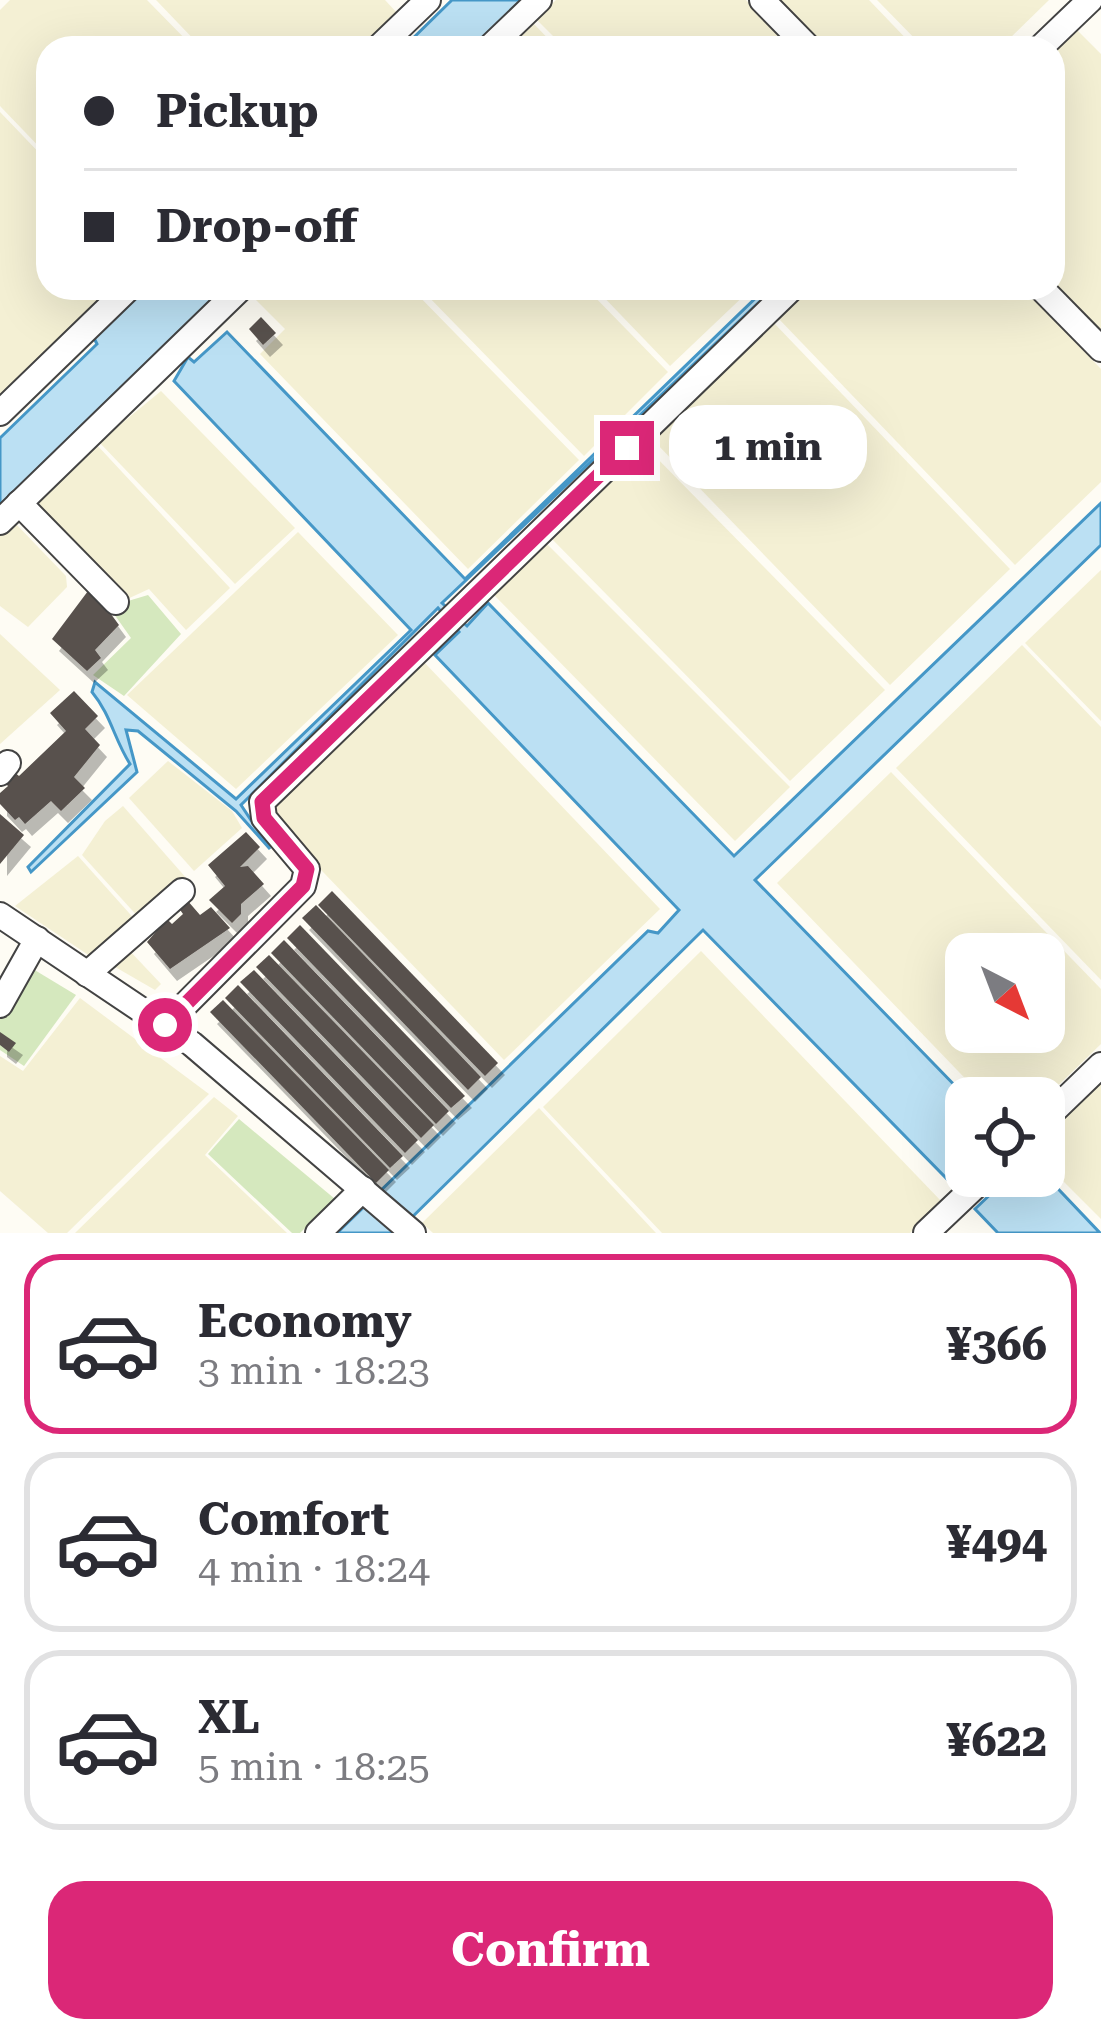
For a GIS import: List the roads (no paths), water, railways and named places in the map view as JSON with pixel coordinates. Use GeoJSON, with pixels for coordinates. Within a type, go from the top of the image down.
{"type":"FeatureCollection","features":[{"type":"Feature","properties":{"kind":"street"},"geometry":{"type":"LineString","coordinates":[[390,36],[428,0]]}},
{"type":"Feature","properties":{"kind":"street"},"geometry":{"type":"LineString","coordinates":[[502,36],[539,0]]}},
{"type":"Feature","properties":{"kind":"street"},"geometry":{"type":"LineString","coordinates":[[762,0],[796,36]]}},
{"type":"Feature","properties":{"kind":"street"},"geometry":{"type":"LineString","coordinates":[[1052,36],[1090,0]]}},
{"type":"Feature","properties":{"kind":"street"},"geometry":{"type":"LineString","coordinates":[[0,413],[117,300]]}},
{"type":"Feature","properties":{"kind":"street"},"geometry":{"type":"LineString","coordinates":[[0,522],[229,300]]}},
{"type":"Feature","properties":{"kind":"street"},"geometry":{"type":"LineString","coordinates":[[165,1025],[303,886],[307,869],[264,818],[262,802],[780,300]]}},
{"type":"Feature","properties":{"kind":"street"},"geometry":{"type":"LineString","coordinates":[[1053,300],[1101,349]]}},
{"type":"Feature","properties":{"kind":"street"},"geometry":{"type":"LineString","coordinates":[[19,503],[116,602]]}},
{"type":"Feature","properties":{"kind":"street"},"geometry":{"type":"LineString","coordinates":[[87,974],[182,891]]}},
{"type":"Feature","properties":{"kind":"street"},"geometry":{"type":"LineString","coordinates":[[0,915],[165,1025],[410,1230]]}},
{"type":"Feature","properties":{"kind":"street"},"geometry":{"type":"LineString","coordinates":[[0,1005],[37,939]]}},
{"type":"Feature","properties":{"kind":"street"},"geometry":{"type":"LineString","coordinates":[[1065,1100],[1101,1065]]}},
{"type":"Feature","properties":{"kind":"street"},"geometry":{"type":"LineString","coordinates":[[318,1233],[367,1192]]}},
{"type":"Feature","properties":{"kind":"street"},"geometry":{"type":"LineString","coordinates":[[926,1233],[963,1197]]}},
{"type":"Feature","properties":{"kind":"water"},"geometry":{"type":"Polygon","coordinates":[[[452,0],[522,0],[485,36],[415,36],[452,0]]]}},
{"type":"Feature","properties":{"kind":"water"},"geometry":{"type":"Polygon","coordinates":[[[130,300],[212,300],[0,505],[0,438],[97,344],[93,336],[130,300]]]}},
{"type":"Feature","properties":{"kind":"water"},"geometry":{"type":"Polygon","coordinates":[[[754,300],[761,300],[442,603],[467,626],[488,603],[734,856],[1101,503],[1101,545],[755,880],[947,1077],[945,1177],[703,930],[396,1233],[337,1233],[648,931],[658,933],[679,910],[435,655],[459,632],[438,608],[241,805],[270,849],[236,811],[138,731],[126,730],[137,772],[31,872],[28,867],[130,764],[92,692],[95,682],[236,799],[411,630],[174,381],[188,357],[194,362],[227,332],[465,579],[754,300]]]}},
{"type":"Feature","properties":{"kind":"water"},"geometry":{"type":"Polygon","coordinates":[[[1065,1196],[1100,1233],[998,1233],[975,1209],[988,1197],[1065,1196]]]}}]}
